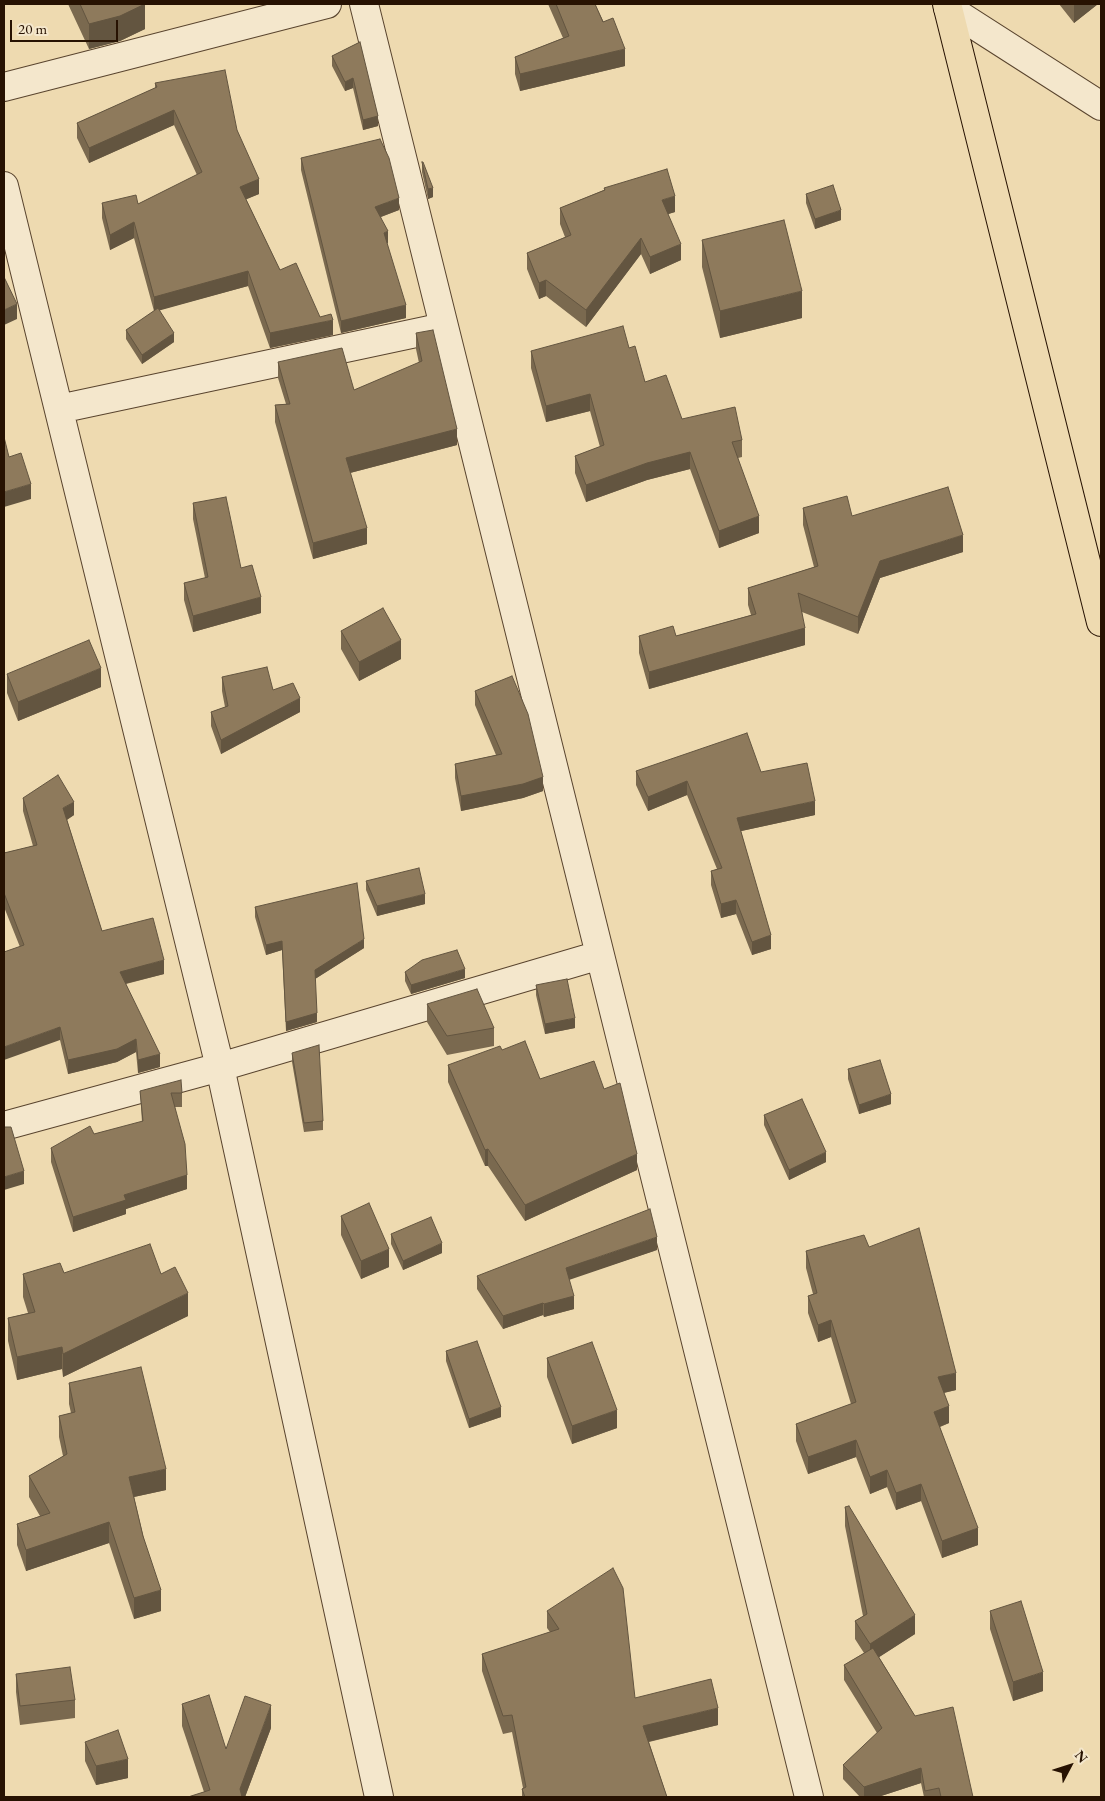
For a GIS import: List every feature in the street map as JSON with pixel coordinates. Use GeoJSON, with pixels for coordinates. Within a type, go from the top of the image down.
{"type":"FeatureCollection","features":[{"type":"Feature","properties":{"kind":"main road"},"geometry":{"type":"LineString","coordinates":[[947,6],[1101,622]]}},
{"type":"Feature","properties":{"kind":"street"},"geometry":{"type":"LineString","coordinates":[[4,87],[327,4]]}},
{"type":"Feature","properties":{"kind":"street"},"geometry":{"type":"LineString","coordinates":[[364,4],[809,1797]]}},
{"type":"Feature","properties":{"kind":"street"},"geometry":{"type":"LineString","coordinates":[[947,6],[1101,106]]}},
{"type":"Feature","properties":{"kind":"street"},"geometry":{"type":"LineString","coordinates":[[4,186],[220,1067],[379,1797]]}},
{"type":"Feature","properties":{"kind":"street"},"geometry":{"type":"LineString","coordinates":[[59,408],[444,327]]}},
{"type":"Feature","properties":{"kind":"street"},"geometry":{"type":"LineString","coordinates":[[4,1126],[220,1067],[600,955]]}},
{"type":"Feature","properties":{"kind":"building"},"geometry":{"type":"Polygon","coordinates":[[[80,4],[145,4],[120,16],[89,24],[80,4]]]}},
{"type":"Feature","properties":{"kind":"building"},"geometry":{"type":"Polygon","coordinates":[[[556,4],[595,4],[603,22],[613,18],[625,49],[520,74],[515,57],[569,36],[556,4]]]}},
{"type":"Feature","properties":{"kind":"building"},"geometry":{"type":"Polygon","coordinates":[[[360,42],[378,116],[363,120],[353,78],[345,82],[332,56],[360,42]]]}},
{"type":"Feature","properties":{"kind":"building"},"geometry":{"type":"Polygon","coordinates":[[[225,70],[237,130],[259,179],[240,187],[280,270],[296,263],[320,317],[331,314],[333,320],[270,333],[248,271],[154,297],[134,222],[110,235],[102,203],[136,195],[138,204],[202,172],[174,110],[89,148],[77,123],[157,87],[155,83],[225,70]]]}},
{"type":"Feature","properties":{"kind":"building"},"geometry":{"type":"Polygon","coordinates":[[[380,139],[389,158],[399,198],[375,207],[388,231],[384,233],[406,305],[341,321],[301,158],[380,139]]]}},
{"type":"Feature","properties":{"kind":"building"},"geometry":{"type":"Polygon","coordinates":[[[423,162],[433,188],[428,189],[423,162]]]}},
{"type":"Feature","properties":{"kind":"building"},"geometry":{"type":"Polygon","coordinates":[[[667,169],[675,196],[662,200],[681,244],[650,257],[641,238],[586,310],[546,280],[539,283],[527,253],[571,235],[560,208],[605,190],[604,188],[667,169]]]}},
{"type":"Feature","properties":{"kind":"building"},"geometry":{"type":"Polygon","coordinates":[[[833,185],[841,210],[815,219],[806,194],[833,185]]]}},
{"type":"Feature","properties":{"kind":"building"},"geometry":{"type":"Polygon","coordinates":[[[784,220],[802,291],[720,311],[702,240],[784,220]]]}},
{"type":"Feature","properties":{"kind":"building"},"geometry":{"type":"Polygon","coordinates":[[[4,277],[17,304],[4,310],[4,277]]]}},
{"type":"Feature","properties":{"kind":"building"},"geometry":{"type":"Polygon","coordinates":[[[158,308],[174,333],[142,355],[126,330],[158,308]]]}},
{"type":"Feature","properties":{"kind":"building"},"geometry":{"type":"Polygon","coordinates":[[[623,326],[629,348],[635,346],[645,382],[666,375],[682,419],[735,407],[742,440],[732,442],[759,516],[719,531],[690,452],[647,463],[586,485],[575,456],[604,445],[590,394],[546,406],[531,351],[623,326]]]}},
{"type":"Feature","properties":{"kind":"building"},"geometry":{"type":"Polygon","coordinates":[[[433,330],[457,429],[346,458],[367,528],[313,543],[275,405],[290,404],[278,362],[342,348],[354,390],[422,361],[416,333],[433,330]]]}},
{"type":"Feature","properties":{"kind":"building"},"geometry":{"type":"Polygon","coordinates":[[[4,437],[9,457],[21,453],[31,484],[4,492],[4,437]]]}},
{"type":"Feature","properties":{"kind":"building"},"geometry":{"type":"Polygon","coordinates":[[[948,487],[963,535],[880,561],[858,617],[798,593],[805,628],[649,672],[639,636],[673,626],[676,636],[756,614],[748,588],[818,566],[803,508],[847,496],[852,516],[948,487]]]}},
{"type":"Feature","properties":{"kind":"building"},"geometry":{"type":"Polygon","coordinates":[[[226,497],[241,568],[252,565],[261,597],[193,616],[184,583],[208,577],[193,503],[226,497]]]}},
{"type":"Feature","properties":{"kind":"building"},"geometry":{"type":"Polygon","coordinates":[[[383,608],[401,640],[359,662],[341,631],[383,608]]]}},
{"type":"Feature","properties":{"kind":"building"},"geometry":{"type":"Polygon","coordinates":[[[89,640],[101,668],[18,702],[7,674],[89,640]]]}},
{"type":"Feature","properties":{"kind":"building"},"geometry":{"type":"Polygon","coordinates":[[[267,667],[273,690],[293,683],[300,698],[221,740],[211,712],[228,706],[222,677],[267,667]]]}},
{"type":"Feature","properties":{"kind":"building"},"geometry":{"type":"Polygon","coordinates":[[[512,676],[528,714],[543,777],[523,784],[461,796],[455,764],[502,754],[475,691],[512,676]]]}},
{"type":"Feature","properties":{"kind":"building"},"geometry":{"type":"Polygon","coordinates":[[[747,733],[761,772],[807,763],[815,801],[737,818],[771,935],[752,942],[736,900],[721,904],[711,871],[722,868],[687,781],[648,797],[636,771],[747,733]]]}},
{"type":"Feature","properties":{"kind":"building"},"geometry":{"type":"Polygon","coordinates":[[[58,775],[74,802],[63,808],[102,931],[153,918],[164,960],[120,972],[160,1054],[138,1060],[136,1039],[117,1049],[68,1060],[60,1027],[4,1047],[4,952],[24,945],[4,893],[4,853],[37,845],[23,798],[58,775]]]}},
{"type":"Feature","properties":{"kind":"building"},"geometry":{"type":"Polygon","coordinates":[[[419,868],[425,894],[377,906],[366,881],[419,868]]]}},
{"type":"Feature","properties":{"kind":"building"},"geometry":{"type":"Polygon","coordinates":[[[357,883],[364,939],[315,970],[317,1013],[286,1022],[282,941],[266,945],[255,907],[357,883]]]}},
{"type":"Feature","properties":{"kind":"building"},"geometry":{"type":"Polygon","coordinates":[[[457,950],[465,969],[411,985],[405,972],[422,960],[457,950]]]}},
{"type":"Feature","properties":{"kind":"building"},"geometry":{"type":"Polygon","coordinates":[[[567,979],[575,1018],[545,1024],[536,985],[567,979]]]}},
{"type":"Feature","properties":{"kind":"building"},"geometry":{"type":"Polygon","coordinates":[[[477,989],[494,1028],[447,1036],[427,1004],[477,989]]]}},
{"type":"Feature","properties":{"kind":"building"},"geometry":{"type":"Polygon","coordinates":[[[525,1041],[540,1079],[594,1061],[604,1089],[620,1083],[637,1154],[525,1205],[488,1149],[485,1150],[448,1065],[500,1046],[502,1050],[525,1041]]]}},
{"type":"Feature","properties":{"kind":"building"},"geometry":{"type":"Polygon","coordinates":[[[319,1045],[323,1121],[304,1123],[292,1053],[319,1045]]]}},
{"type":"Feature","properties":{"kind":"building"},"geometry":{"type":"Polygon","coordinates":[[[880,1060],[891,1094],[859,1105],[848,1069],[880,1060]]]}},
{"type":"Feature","properties":{"kind":"building"},"geometry":{"type":"Polygon","coordinates":[[[181,1080],[182,1093],[171,1093],[185,1144],[187,1175],[124,1195],[126,1200],[73,1217],[51,1148],[90,1126],[94,1134],[143,1121],[140,1091],[181,1080]]]}},
{"type":"Feature","properties":{"kind":"building"},"geometry":{"type":"Polygon","coordinates":[[[802,1099],[826,1152],[789,1170],[764,1115],[802,1099]]]}},
{"type":"Feature","properties":{"kind":"building"},"geometry":{"type":"Polygon","coordinates":[[[4,1127],[11,1127],[24,1171],[4,1177],[4,1127]]]}},
{"type":"Feature","properties":{"kind":"building"},"geometry":{"type":"Polygon","coordinates":[[[369,1203],[389,1249],[361,1261],[341,1216],[369,1203]]]}},
{"type":"Feature","properties":{"kind":"building"},"geometry":{"type":"Polygon","coordinates":[[[650,1209],[657,1237],[566,1268],[574,1296],[543,1303],[503,1316],[477,1276],[650,1209]]]}},
{"type":"Feature","properties":{"kind":"building"},"geometry":{"type":"Polygon","coordinates":[[[431,1217],[442,1243],[403,1261],[391,1234],[431,1217]]]}},
{"type":"Feature","properties":{"kind":"building"},"geometry":{"type":"Polygon","coordinates":[[[919,1228],[956,1373],[938,1377],[949,1406],[934,1412],[978,1528],[942,1541],[921,1484],[896,1493],[887,1470],[870,1477],[856,1440],[808,1457],[796,1424],[856,1402],[831,1320],[818,1325],[808,1296],[817,1293],[806,1251],[864,1235],[869,1247],[919,1228]]]}},
{"type":"Feature","properties":{"kind":"building"},"geometry":{"type":"Polygon","coordinates":[[[150,1244],[161,1274],[175,1267],[188,1293],[63,1354],[62,1347],[17,1357],[8,1318],[35,1312],[23,1274],[60,1263],[64,1273],[150,1244]]]}},
{"type":"Feature","properties":{"kind":"building"},"geometry":{"type":"Polygon","coordinates":[[[477,1341],[501,1407],[469,1419],[446,1351],[477,1341]]]}},
{"type":"Feature","properties":{"kind":"building"},"geometry":{"type":"Polygon","coordinates":[[[592,1342],[617,1410],[572,1426],[547,1358],[592,1342]]]}},
{"type":"Feature","properties":{"kind":"building"},"geometry":{"type":"Polygon","coordinates":[[[141,1367],[166,1469],[129,1477],[143,1536],[161,1590],[134,1598],[109,1522],[26,1550],[17,1524],[50,1513],[29,1476],[67,1454],[59,1416],[75,1412],[69,1383],[141,1367]]]}},
{"type":"Feature","properties":{"kind":"building"},"geometry":{"type":"Polygon","coordinates":[[[849,1506],[915,1615],[870,1644],[855,1621],[867,1614],[845,1507],[849,1506]]]}},
{"type":"Feature","properties":{"kind":"building"},"geometry":{"type":"Polygon","coordinates":[[[613,1568],[623,1588],[635,1698],[711,1679],[718,1708],[643,1726],[667,1797],[525,1797],[522,1789],[526,1787],[512,1715],[503,1716],[482,1654],[559,1629],[547,1611],[613,1568]]]}},
{"type":"Feature","properties":{"kind":"building"},"geometry":{"type":"Polygon","coordinates":[[[1021,1601],[1043,1672],[1013,1682],[990,1611],[1021,1601]]]}},
{"type":"Feature","properties":{"kind":"building"},"geometry":{"type":"Polygon","coordinates":[[[873,1648],[915,1716],[953,1707],[973,1797],[941,1797],[939,1788],[925,1791],[921,1768],[864,1787],[843,1765],[882,1728],[844,1665],[873,1648]]]}},
{"type":"Feature","properties":{"kind":"building"},"geometry":{"type":"Polygon","coordinates":[[[70,1667],[75,1700],[20,1706],[16,1674],[70,1667]]]}},
{"type":"Feature","properties":{"kind":"building"},"geometry":{"type":"Polygon","coordinates":[[[209,1695],[226,1749],[245,1696],[271,1705],[240,1789],[242,1797],[188,1797],[210,1790],[182,1704],[209,1695]]]}},
{"type":"Feature","properties":{"kind":"building"},"geometry":{"type":"Polygon","coordinates":[[[118,1730],[128,1759],[96,1766],[85,1742],[118,1730]]]}}]}
